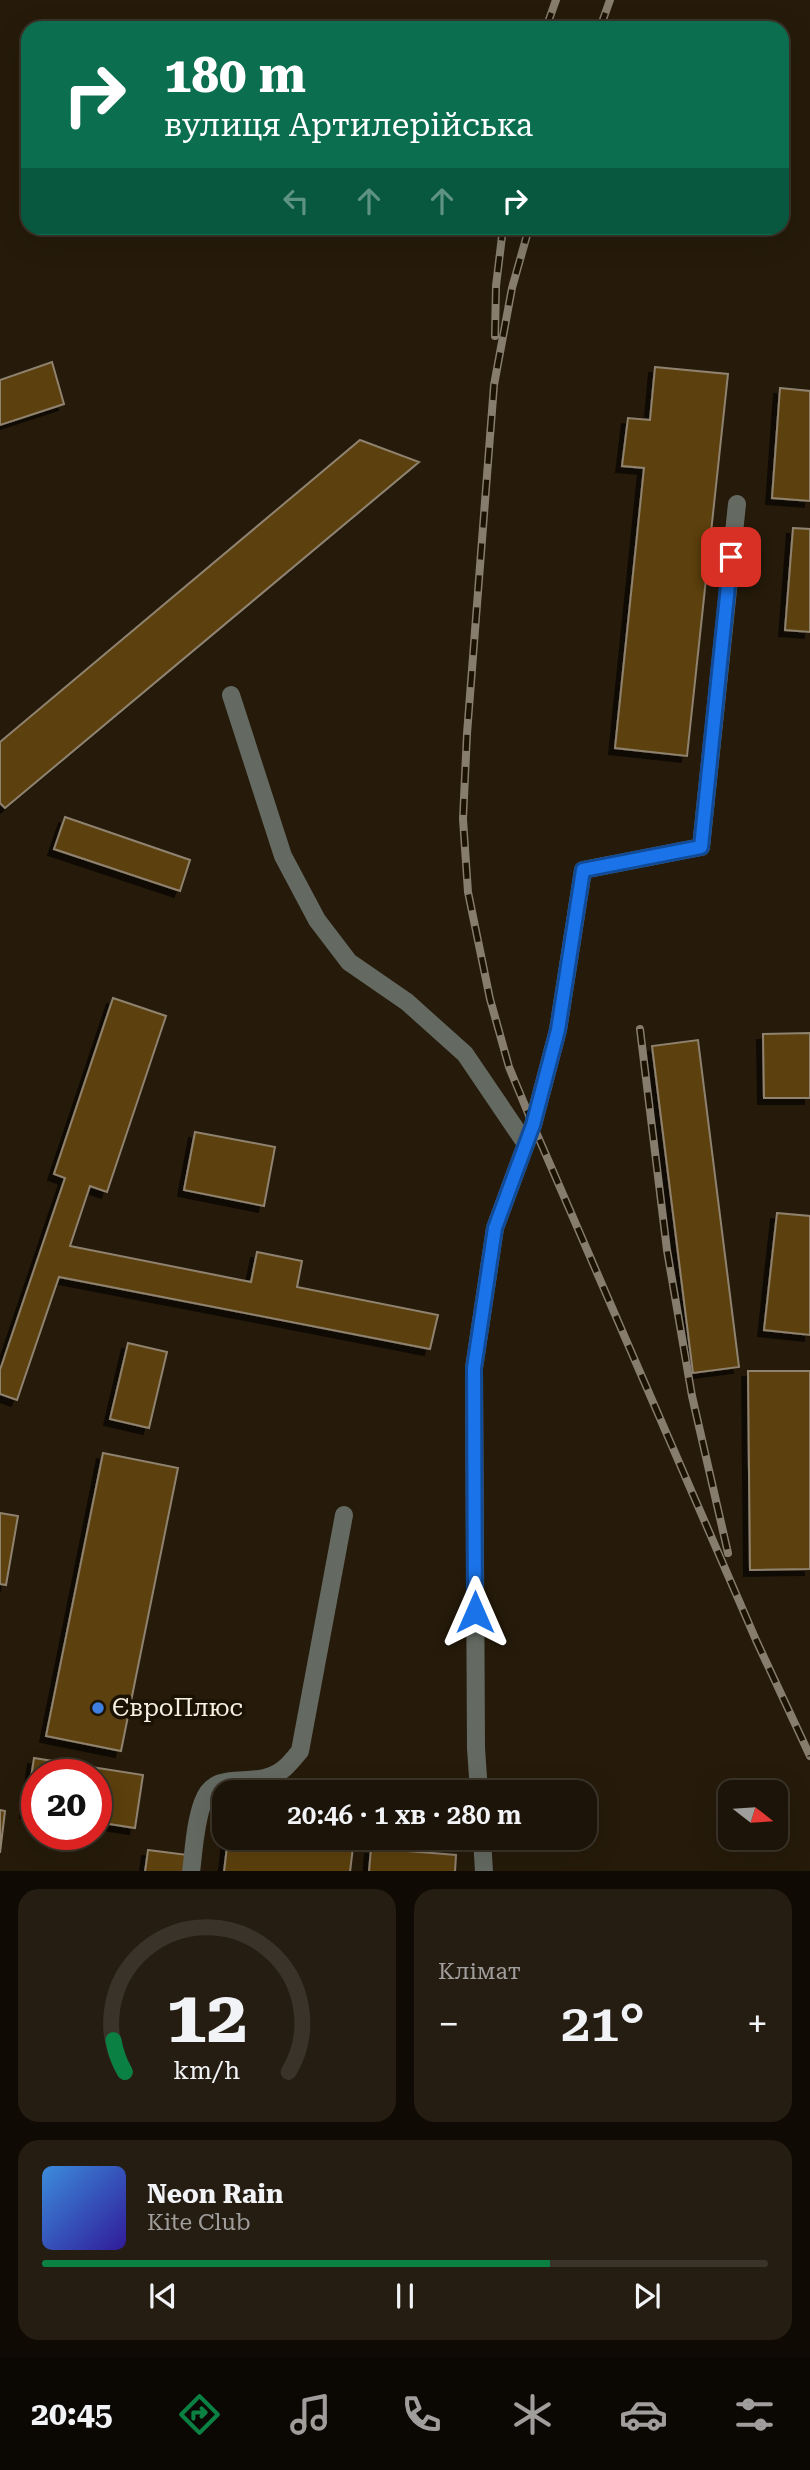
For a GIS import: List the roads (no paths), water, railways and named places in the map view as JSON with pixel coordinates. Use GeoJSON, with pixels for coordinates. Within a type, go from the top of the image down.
{"type":"FeatureCollection","features":[{"type":"Feature","properties":{"kind":"lane"},"geometry":{"type":"LineString","coordinates":[[478,1780],[474,1368],[495,1228],[526,1144],[558,1030],[583,870],[701,847],[737,504]]}},
{"type":"Feature","properties":{"kind":"lane"},"geometry":{"type":"LineString","coordinates":[[231,695],[283,856],[317,920],[349,962],[377,984],[407,1002],[464,1054],[526,1144]]}},
{"type":"Feature","properties":{"kind":"lane"},"geometry":{"type":"LineString","coordinates":[[191,1871],[203,1802],[209,1790],[220,1782],[266,1778],[284,1770],[300,1751],[345,1515]]}},
{"type":"Feature","properties":{"kind":"lane"},"geometry":{"type":"LineString","coordinates":[[483,1850],[484,1871]]}},
{"type":"Feature","properties":{"kind":"railway"},"geometry":{"type":"LineString","coordinates":[[548,21],[556,0]]}},
{"type":"Feature","properties":{"kind":"railway"},"geometry":{"type":"LineString","coordinates":[[602,21],[610,0]]}},
{"type":"Feature","properties":{"kind":"railway"},"geometry":{"type":"LineString","coordinates":[[495,336],[496,286],[502,235]]}},
{"type":"Feature","properties":{"kind":"railway"},"geometry":{"type":"LineString","coordinates":[[527,235],[512,288],[494,385],[467,734],[463,819],[468,892],[490,999],[509,1067],[756,1640],[810,1756]]}},
{"type":"Feature","properties":{"kind":"railway"},"geometry":{"type":"LineString","coordinates":[[640,1029],[667,1250],[692,1396],[728,1553]]}},
{"type":"Feature","properties":{"kind":"place","name":"ЄвроПлюс"},"geometry":{"type":"Point","coordinates":[98,1708]}}]}
